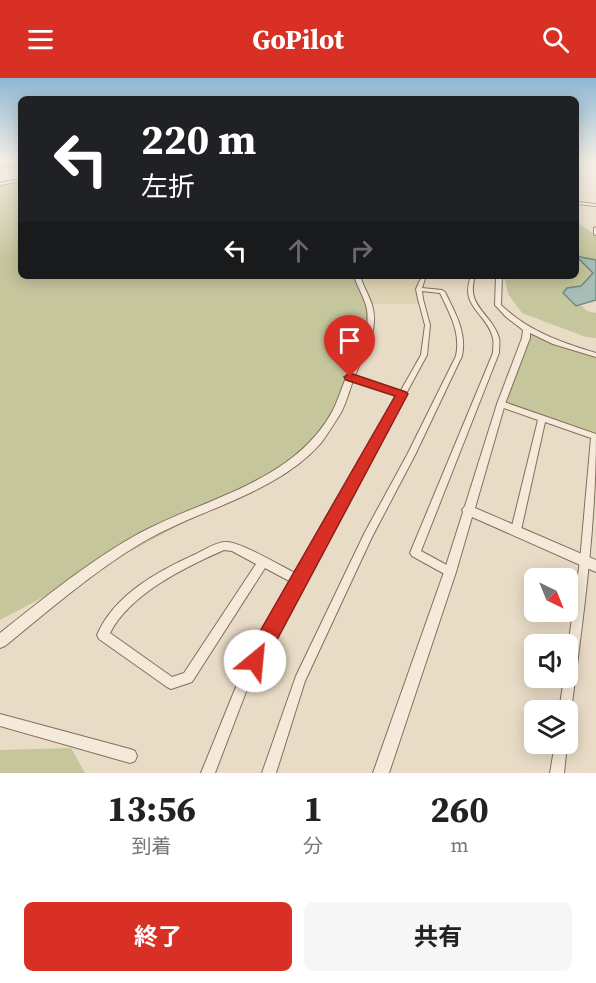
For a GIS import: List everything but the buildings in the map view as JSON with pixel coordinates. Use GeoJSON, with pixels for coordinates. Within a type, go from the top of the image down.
{"type":"FeatureCollection","features":[{"type":"Feature","properties":{"kind":"street"},"geometry":{"type":"LineString","coordinates":[[579,203],[596,205]]}},
{"type":"Feature","properties":{"kind":"street"},"geometry":{"type":"LineString","coordinates":[[596,228],[596,234]]}},
{"type":"Feature","properties":{"kind":"street"},"geometry":{"type":"LineString","coordinates":[[0,641],[68,587],[141,538],[249,490],[276,474],[322,436],[336,415],[350,377],[369,338],[373,322],[358,279]]}},
{"type":"Feature","properties":{"kind":"street"},"geometry":{"type":"LineString","coordinates":[[208,773],[244,681],[424,355],[427,322],[420,304],[419,289],[423,279]]}},
{"type":"Feature","properties":{"kind":"street"},"geometry":{"type":"LineString","coordinates":[[450,572],[415,554],[496,353],[496,338],[472,300],[469,283],[471,279]]}},
{"type":"Feature","properties":{"kind":"street"},"geometry":{"type":"LineString","coordinates":[[499,279],[498,305],[526,331],[542,339],[596,355]]}},
{"type":"Feature","properties":{"kind":"street"},"geometry":{"type":"LineString","coordinates":[[269,773],[300,680],[368,535],[411,455],[459,356],[462,346],[458,327],[442,292],[419,289]]}},
{"type":"Feature","properties":{"kind":"street"},"geometry":{"type":"LineString","coordinates":[[381,773],[450,572],[467,510],[501,404],[526,338],[526,331]]}},
{"type":"Feature","properties":{"kind":"street"},"geometry":{"type":"LineString","coordinates":[[350,377],[402,394]]}},
{"type":"Feature","properties":{"kind":"street"},"geometry":{"type":"LineString","coordinates":[[501,404],[595,437],[590,563],[567,700]]}},
{"type":"Feature","properties":{"kind":"street"},"geometry":{"type":"LineString","coordinates":[[516,530],[542,418]]}},
{"type":"Feature","properties":{"kind":"street"},"geometry":{"type":"LineString","coordinates":[[467,510],[590,563]]}},
{"type":"Feature","properties":{"kind":"street"},"geometry":{"type":"LineString","coordinates":[[262,562],[188,678],[171,683],[103,635],[108,620],[150,584],[203,554],[224,546],[233,547],[298,580]]}},
{"type":"Feature","properties":{"kind":"street"},"geometry":{"type":"LineString","coordinates":[[0,720],[130,756]]}},
{"type":"Feature","properties":{"kind":"street"},"geometry":{"type":"LineString","coordinates":[[557,773],[560,754]]}},
{"type":"Feature","properties":{"kind":"shaded area"},"geometry":{"type":"Polygon","coordinates":[[[359,279],[422,279],[419,286],[420,304],[371,304],[359,279]]]}},
{"type":"Feature","properties":{"kind":"green space"},"geometry":{"type":"Polygon","coordinates":[[[0,193],[18,193],[18,279],[358,279],[369,305],[370,334],[329,425],[276,474],[0,620],[0,193]]]}},
{"type":"Feature","properties":{"kind":"green space"},"geometry":{"type":"Polygon","coordinates":[[[579,224],[596,235],[596,260],[579,256],[579,224]]]}},
{"type":"Feature","properties":{"kind":"green space"},"geometry":{"type":"Polygon","coordinates":[[[579,257],[593,273],[581,286],[575,306],[582,306],[587,311],[596,313],[596,338],[586,337],[522,313],[508,294],[505,279],[579,279],[579,257]]]}},
{"type":"Feature","properties":{"kind":"green space"},"geometry":{"type":"Polygon","coordinates":[[[526,331],[542,339],[596,355],[596,437],[501,404],[526,331]]]}},
{"type":"Feature","properties":{"kind":"green space"},"geometry":{"type":"Polygon","coordinates":[[[71,748],[85,773],[0,773],[0,750],[71,748]]]}},
{"type":"Feature","properties":{"kind":"water"},"geometry":{"type":"Polygon","coordinates":[[[579,257],[596,260],[596,300],[576,306],[563,293],[567,288],[581,286],[593,273],[579,257]]]}},
{"type":"Feature","properties":{"kind":"route"},"geometry":{"type":"LineString","coordinates":[[255,661],[402,394],[350,377]]}}]}
